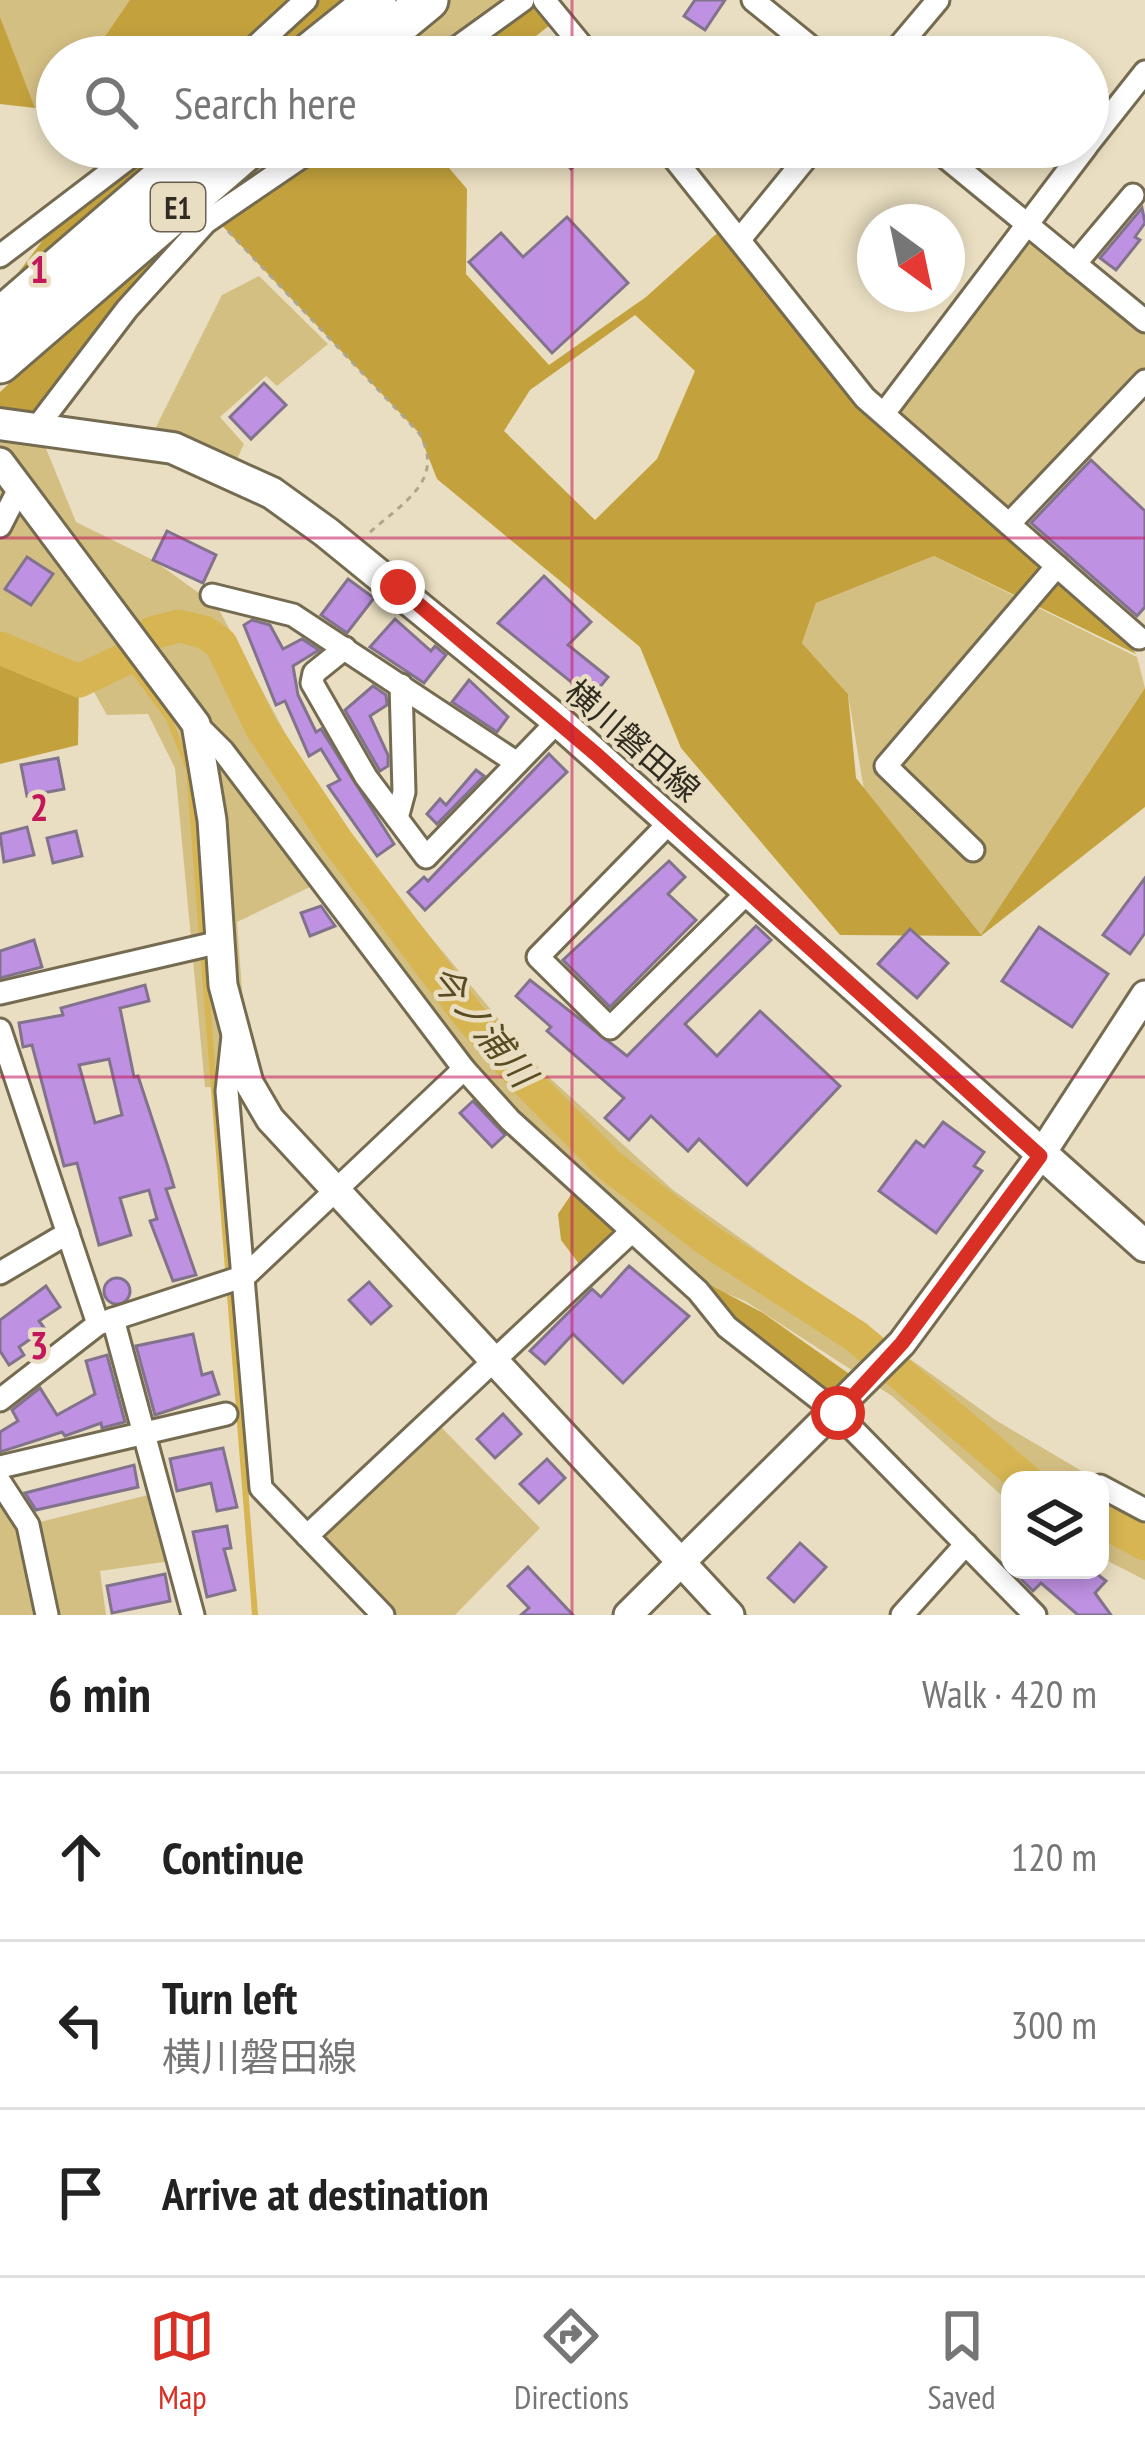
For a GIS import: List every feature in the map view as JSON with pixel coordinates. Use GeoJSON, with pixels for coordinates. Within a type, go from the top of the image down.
{"type":"FeatureCollection","features":[{"type":"Feature","properties":{"kind":"highway"},"geometry":{"type":"LineString","coordinates":[[331,36],[376,0]]}},
{"type":"Feature","properties":{"kind":"highway"},"geometry":{"type":"LineString","coordinates":[[384,36],[428,0]]}},
{"type":"Feature","properties":{"kind":"highway","name":"E1"},"geometry":{"type":"LineString","coordinates":[[0,318],[173,168]]}},
{"type":"Feature","properties":{"kind":"highway","name":"E1"},"geometry":{"type":"LineString","coordinates":[[0,363],[225,168]]}},
{"type":"Feature","properties":{"kind":"main road","name":"横川磐田線"},"geometry":{"type":"LineString","coordinates":[[0,424],[172,448],[272,494],[351,551],[558,721],[1145,1246]]}},
{"type":"Feature","properties":{"kind":"street"},"geometry":{"type":"LineString","coordinates":[[267,36],[306,0]]}},
{"type":"Feature","properties":{"kind":"street"},"geometry":{"type":"LineString","coordinates":[[473,36],[523,0]]}},
{"type":"Feature","properties":{"kind":"street"},"geometry":{"type":"LineString","coordinates":[[544,0],[574,36]]}},
{"type":"Feature","properties":{"kind":"street"},"geometry":{"type":"LineString","coordinates":[[753,0],[797,36]]}},
{"type":"Feature","properties":{"kind":"street"},"geometry":{"type":"LineString","coordinates":[[908,36],[938,0]]}},
{"type":"Feature","properties":{"kind":"street"},"geometry":{"type":"LineString","coordinates":[[1109,118],[1145,72]]}},
{"type":"Feature","properties":{"kind":"street"},"geometry":{"type":"LineString","coordinates":[[0,256],[115,168]]}},
{"type":"Feature","properties":{"kind":"street"},"geometry":{"type":"LineString","coordinates":[[37,427],[128,309],[214,217],[285,168]]}},
{"type":"Feature","properties":{"kind":"street"},"geometry":{"type":"LineString","coordinates":[[682,168],[865,398],[1139,638]]}},
{"type":"Feature","properties":{"kind":"street"},"geometry":{"type":"LineString","coordinates":[[740,239],[798,168]]}},
{"type":"Feature","properties":{"kind":"street"},"geometry":{"type":"LineString","coordinates":[[958,168],[1145,321]]}},
{"type":"Feature","properties":{"kind":"street"},"geometry":{"type":"LineString","coordinates":[[885,412],[1070,168]]}},
{"type":"Feature","properties":{"kind":"street"},"geometry":{"type":"LineString","coordinates":[[1076,264],[1133,195]]}},
{"type":"Feature","properties":{"kind":"street"},"geometry":{"type":"LineString","coordinates":[[1009,524],[1145,381]]}},
{"type":"Feature","properties":{"kind":"street"},"geometry":{"type":"LineString","coordinates":[[0,462],[464,1069],[510,1120],[698,1291],[727,1327],[838,1413],[1035,1615]]}},
{"type":"Feature","properties":{"kind":"street"},"geometry":{"type":"LineString","coordinates":[[0,526],[19,489]]}},
{"type":"Feature","properties":{"kind":"street"},"geometry":{"type":"LineString","coordinates":[[973,850],[886,766],[1057,566]]}},
{"type":"Feature","properties":{"kind":"street"},"geometry":{"type":"LineString","coordinates":[[212,595],[293,615],[517,763]]}},
{"type":"Feature","properties":{"kind":"street"},"geometry":{"type":"LineString","coordinates":[[345,648],[314,673],[312,682],[366,777],[426,856],[558,721]]}},
{"type":"Feature","properties":{"kind":"street"},"geometry":{"type":"LineString","coordinates":[[397,818],[404,792],[400,686]]}},
{"type":"Feature","properties":{"kind":"street"},"geometry":{"type":"LineString","coordinates":[[196,724],[207,768],[220,942],[233,1035],[248,1083],[270,1120],[730,1615]]}},
{"type":"Feature","properties":{"kind":"street"},"geometry":{"type":"LineString","coordinates":[[671,821],[538,957],[610,1028],[748,892]]}},
{"type":"Feature","properties":{"kind":"street"},"geometry":{"type":"LineString","coordinates":[[0,993],[220,942]]}},
{"type":"Feature","properties":{"kind":"street"},"geometry":{"type":"LineString","coordinates":[[628,1615],[838,1413],[902,1343],[1040,1156],[1145,995]]}},
{"type":"Feature","properties":{"kind":"street"},"geometry":{"type":"LineString","coordinates":[[0,1030],[68,1233],[106,1322],[144,1432],[193,1615]]}},
{"type":"Feature","properties":{"kind":"street"},"geometry":{"type":"LineString","coordinates":[[233,1035],[227,1091],[260,1488],[382,1615]]}},
{"type":"Feature","properties":{"kind":"street"},"geometry":{"type":"LineString","coordinates":[[0,1400],[106,1322],[245,1276],[464,1069]]}},
{"type":"Feature","properties":{"kind":"street"},"geometry":{"type":"LineString","coordinates":[[307,1536],[631,1232]]}},
{"type":"Feature","properties":{"kind":"street"},"geometry":{"type":"LineString","coordinates":[[0,1273],[68,1233]]}},
{"type":"Feature","properties":{"kind":"street"},"geometry":{"type":"LineString","coordinates":[[0,1467],[226,1414]]}},
{"type":"Feature","properties":{"kind":"street"},"geometry":{"type":"LineString","coordinates":[[0,1482],[28,1526],[47,1615]]}},
{"type":"Feature","properties":{"kind":"street"},"geometry":{"type":"LineString","coordinates":[[1109,1491],[1145,1510]]}},
{"type":"Feature","properties":{"kind":"street"},"geometry":{"type":"LineString","coordinates":[[902,1615],[966,1544]]}},
{"type":"Feature","properties":{"kind":"path"},"geometry":{"type":"LineString","coordinates":[[214,217],[419,433],[431,453],[431,469],[422,483],[351,551]]}},
{"type":"Feature","properties":{"kind":"shaded area"},"geometry":{"type":"Polygon","coordinates":[[[0,0],[137,0],[110,36],[36,36],[35,108],[0,19],[0,0]]]}},
{"type":"Feature","properties":{"kind":"shaded area"},"geometry":{"type":"Polygon","coordinates":[[[130,0],[382,0],[335,36],[105,36],[130,0]]]}},
{"type":"Feature","properties":{"kind":"shaded area"},"geometry":{"type":"Polygon","coordinates":[[[449,0],[522,0],[471,36],[404,36],[449,0]]]}},
{"type":"Feature","properties":{"kind":"shaded area"},"geometry":{"type":"Polygon","coordinates":[[[523,0],[544,0],[559,18],[536,36],[473,36],[523,0]]]}},
{"type":"Feature","properties":{"kind":"shaded area"},"geometry":{"type":"Polygon","coordinates":[[[0,17],[35,108],[0,104],[0,17]]]}},
{"type":"Feature","properties":{"kind":"shaded area"},"geometry":{"type":"Polygon","coordinates":[[[97,168],[161,168],[12,281],[97,168]]]}},
{"type":"Feature","properties":{"kind":"shaded area"},"geometry":{"type":"Polygon","coordinates":[[[294,168],[449,168],[467,189],[466,274],[549,365],[646,297],[724,227],[865,398],[1105,609],[1136,654],[934,556],[816,603],[802,643],[848,694],[856,778],[981,935],[1145,688],[1145,807],[981,936],[840,935],[681,748],[640,647],[437,479],[419,433],[214,217],[37,427],[0,422],[0,392],[205,202],[215,216],[294,168]],[[635,315],[530,390],[504,431],[595,520],[657,459],[695,371],[635,315]]]}},
{"type":"Feature","properties":{"kind":"shaded area"},"geometry":{"type":"Polygon","coordinates":[[[1025,236],[1145,332],[1145,368],[1001,517],[885,412],[1025,236]]]}},
{"type":"Feature","properties":{"kind":"shaded area"},"geometry":{"type":"Polygon","coordinates":[[[259,276],[328,344],[277,386],[266,376],[220,417],[244,444],[236,461],[148,443],[222,295],[259,276]]]}},
{"type":"Feature","properties":{"kind":"shaded area"},"geometry":{"type":"Polygon","coordinates":[[[0,438],[45,446],[76,522],[153,560],[217,606],[328,813],[541,1070],[673,1190],[997,1421],[1082,1471],[1001,1471],[1001,1495],[892,1396],[745,1301],[680,1275],[564,1170],[312,886],[237,922],[245,1031],[278,1114],[748,1615],[709,1615],[369,1250],[234,1088],[205,1087],[175,768],[148,714],[107,715],[90,685],[0,651],[0,438]]]}},
{"type":"Feature","properties":{"kind":"shaded area"},"geometry":{"type":"Polygon","coordinates":[[[934,556],[1137,657],[1145,688],[981,936],[864,790],[848,694],[802,643],[816,603],[934,556]]]}},
{"type":"Feature","properties":{"kind":"shaded area"},"geometry":{"type":"Polygon","coordinates":[[[0,651],[79,681],[78,745],[0,764],[0,651]]]}},
{"type":"Feature","properties":{"kind":"shaded area"},"geometry":{"type":"Polygon","coordinates":[[[579,1183],[631,1232],[586,1273],[561,1240],[558,1214],[579,1183]]]}},
{"type":"Feature","properties":{"kind":"shaded area"},"geometry":{"type":"Polygon","coordinates":[[[701,1280],[763,1313],[865,1385],[837,1413],[727,1327],[701,1280]]]}},
{"type":"Feature","properties":{"kind":"shaded area"},"geometry":{"type":"Polygon","coordinates":[[[439,1425],[540,1528],[455,1615],[393,1615],[307,1536],[439,1425]]]}},
{"type":"Feature","properties":{"kind":"shaded area"},"geometry":{"type":"Polygon","coordinates":[[[0,1485],[28,1525],[160,1492],[178,1560],[100,1571],[106,1615],[0,1615],[0,1485]]]}},
{"type":"Feature","properties":{"kind":"shaded area"},"geometry":{"type":"Polygon","coordinates":[[[1109,1487],[1145,1508],[1145,1580],[1109,1562],[1109,1487]]]}},
{"type":"Feature","properties":{"kind":"building"},"geometry":{"type":"Polygon","coordinates":[[[695,0],[725,0],[705,30],[684,16],[695,0]]]}},
{"type":"Feature","properties":{"kind":"building"},"geometry":{"type":"Polygon","coordinates":[[[1142,208],[1145,223],[1135,237],[1140,240],[1116,270],[1100,258],[1142,208]]]}},
{"type":"Feature","properties":{"kind":"building"},"geometry":{"type":"Polygon","coordinates":[[[567,217],[628,283],[552,353],[469,262],[501,233],[523,257],[567,217]]]}},
{"type":"Feature","properties":{"kind":"building"},"geometry":{"type":"Polygon","coordinates":[[[264,383],[286,405],[251,439],[230,417],[264,383]]]}},
{"type":"Feature","properties":{"kind":"building"},"geometry":{"type":"Polygon","coordinates":[[[1091,460],[1145,511],[1145,607],[1137,616],[1031,523],[1091,460]]]}},
{"type":"Feature","properties":{"kind":"building"},"geometry":{"type":"Polygon","coordinates":[[[167,531],[216,555],[203,583],[153,560],[167,531]]]}},
{"type":"Feature","properties":{"kind":"building"},"geometry":{"type":"Polygon","coordinates":[[[27,557],[53,574],[31,605],[5,589],[27,557]]]}},
{"type":"Feature","properties":{"kind":"building"},"geometry":{"type":"Polygon","coordinates":[[[544,576],[591,622],[568,645],[608,677],[591,698],[498,623],[544,576]]]}},
{"type":"Feature","properties":{"kind":"building"},"geometry":{"type":"Polygon","coordinates":[[[348,579],[374,598],[347,633],[321,615],[348,579]]]}},
{"type":"Feature","properties":{"kind":"building"},"geometry":{"type":"Polygon","coordinates":[[[395,619],[431,651],[435,646],[446,655],[424,683],[370,647],[395,619]]]}},
{"type":"Feature","properties":{"kind":"building"},"geometry":{"type":"Polygon","coordinates":[[[252,620],[270,625],[283,649],[302,639],[319,650],[293,666],[298,695],[316,732],[321,729],[394,844],[377,856],[328,786],[340,780],[321,749],[309,756],[285,701],[276,705],[244,625],[252,620]]]}},
{"type":"Feature","properties":{"kind":"building"},"geometry":{"type":"Polygon","coordinates":[[[469,680],[508,717],[497,732],[452,702],[469,680]]]}},
{"type":"Feature","properties":{"kind":"building"},"geometry":{"type":"Polygon","coordinates":[[[373,686],[386,695],[387,705],[370,716],[388,755],[388,766],[380,771],[345,710],[373,686]]]}},
{"type":"Feature","properties":{"kind":"building"},"geometry":{"type":"Polygon","coordinates":[[[549,754],[567,772],[425,910],[408,892],[424,877],[428,881],[549,754]]]}},
{"type":"Feature","properties":{"kind":"building"},"geometry":{"type":"Polygon","coordinates":[[[58,758],[64,789],[27,796],[21,765],[58,758]]]}},
{"type":"Feature","properties":{"kind":"building"},"geometry":{"type":"Polygon","coordinates":[[[476,770],[484,776],[437,824],[427,814],[440,799],[446,805],[476,770]]]}},
{"type":"Feature","properties":{"kind":"building"},"geometry":{"type":"Polygon","coordinates":[[[27,827],[34,855],[4,862],[0,834],[27,827]]]}},
{"type":"Feature","properties":{"kind":"building"},"geometry":{"type":"Polygon","coordinates":[[[76,831],[82,856],[53,863],[47,838],[76,831]]]}},
{"type":"Feature","properties":{"kind":"building"},"geometry":{"type":"Polygon","coordinates":[[[669,861],[685,877],[668,894],[696,920],[610,1007],[563,960],[669,861]]]}},
{"type":"Feature","properties":{"kind":"building"},"geometry":{"type":"Polygon","coordinates":[[[1145,878],[1145,933],[1130,954],[1103,935],[1145,878]]]}},
{"type":"Feature","properties":{"kind":"building"},"geometry":{"type":"Polygon","coordinates":[[[321,906],[335,926],[310,936],[301,913],[321,906]]]}},
{"type":"Feature","properties":{"kind":"building"},"geometry":{"type":"Polygon","coordinates":[[[756,926],[771,940],[685,1024],[717,1056],[760,1011],[840,1086],[747,1185],[699,1139],[688,1151],[651,1116],[629,1140],[605,1118],[624,1098],[547,1031],[551,1027],[516,996],[530,980],[627,1056],[756,926]]]}},
{"type":"Feature","properties":{"kind":"building"},"geometry":{"type":"Polygon","coordinates":[[[1039,927],[1108,974],[1072,1027],[1002,981],[1039,927]]]}},
{"type":"Feature","properties":{"kind":"building"},"geometry":{"type":"Polygon","coordinates":[[[910,929],[948,963],[917,998],[878,964],[910,929]]]}},
{"type":"Feature","properties":{"kind":"building"},"geometry":{"type":"Polygon","coordinates":[[[34,940],[42,967],[0,978],[0,951],[34,940]]]}},
{"type":"Feature","properties":{"kind":"building"},"geometry":{"type":"Polygon","coordinates":[[[145,985],[149,1001],[120,1008],[134,1077],[138,1076],[167,1164],[174,1187],[166,1189],[196,1275],[173,1281],[150,1221],[157,1219],[149,1190],[120,1198],[131,1235],[99,1245],[77,1163],[64,1166],[32,1045],[23,1047],[19,1023],[63,1015],[61,1008],[145,985]],[[109,1059],[79,1065],[95,1123],[122,1115],[109,1059]]]}},
{"type":"Feature","properties":{"kind":"building"},"geometry":{"type":"Polygon","coordinates":[[[473,1101],[505,1135],[492,1147],[460,1113],[473,1101]]]}},
{"type":"Feature","properties":{"kind":"building"},"geometry":{"type":"Polygon","coordinates":[[[943,1122],[984,1152],[974,1166],[982,1171],[936,1233],[879,1191],[916,1141],[924,1147],[943,1122]]]}},
{"type":"Feature","properties":{"kind":"building"},"geometry":{"type":"Polygon","coordinates":[[[629,1266],[689,1316],[623,1383],[573,1334],[545,1364],[530,1351],[592,1289],[601,1297],[629,1266]]]}},
{"type":"Feature","properties":{"kind":"building"},"geometry":{"type":"Polygon","coordinates":[[[117,1278],[130,1291],[117,1304],[104,1291],[117,1278]]]}},
{"type":"Feature","properties":{"kind":"building"},"geometry":{"type":"Polygon","coordinates":[[[369,1282],[391,1306],[371,1324],[349,1300],[369,1282]]]}},
{"type":"Feature","properties":{"kind":"building"},"geometry":{"type":"Polygon","coordinates":[[[46,1286],[60,1307],[39,1321],[45,1329],[19,1347],[24,1355],[9,1365],[0,1351],[0,1320],[46,1286]]]}},
{"type":"Feature","properties":{"kind":"building"},"geometry":{"type":"Polygon","coordinates":[[[193,1334],[202,1375],[212,1372],[219,1394],[155,1415],[136,1346],[193,1334]]]}},
{"type":"Feature","properties":{"kind":"building"},"geometry":{"type":"Polygon","coordinates":[[[107,1355],[125,1422],[102,1428],[101,1423],[65,1436],[62,1432],[0,1452],[0,1432],[18,1421],[12,1410],[40,1388],[57,1415],[95,1394],[86,1361],[107,1355]]]}},
{"type":"Feature","properties":{"kind":"building"},"geometry":{"type":"Polygon","coordinates":[[[503,1414],[521,1434],[495,1458],[477,1439],[503,1414]]]}},
{"type":"Feature","properties":{"kind":"building"},"geometry":{"type":"Polygon","coordinates":[[[223,1448],[237,1507],[217,1511],[211,1483],[177,1491],[170,1459],[223,1448]]]}},
{"type":"Feature","properties":{"kind":"building"},"geometry":{"type":"Polygon","coordinates":[[[547,1459],[565,1478],[539,1503],[520,1484],[547,1459]]]}},
{"type":"Feature","properties":{"kind":"building"},"geometry":{"type":"Polygon","coordinates":[[[134,1465],[138,1487],[36,1510],[25,1493],[134,1465]]]}},
{"type":"Feature","properties":{"kind":"building"},"geometry":{"type":"Polygon","coordinates":[[[227,1526],[231,1548],[224,1549],[235,1590],[207,1597],[193,1532],[227,1526]]]}},
{"type":"Feature","properties":{"kind":"building"},"geometry":{"type":"Polygon","coordinates":[[[800,1543],[826,1567],[794,1602],[768,1578],[800,1543]]]}},
{"type":"Feature","properties":{"kind":"building"},"geometry":{"type":"Polygon","coordinates":[[[528,1567],[573,1615],[521,1615],[529,1608],[508,1586],[528,1567]]]}},
{"type":"Feature","properties":{"kind":"building"},"geometry":{"type":"Polygon","coordinates":[[[165,1574],[170,1601],[112,1613],[107,1586],[165,1574]]]}},
{"type":"Feature","properties":{"kind":"building"},"geometry":{"type":"Polygon","coordinates":[[[1021,1579],[1103,1579],[1095,1593],[1111,1615],[1078,1615],[1041,1583],[1033,1591],[1021,1579]]]}},
{"type":"Feature","properties":{"kind":"waterway","name":"今ノ浦川"},"geometry":{"type":"LineString","coordinates":[[0,648],[79,681],[125,659],[152,633],[179,626],[204,632],[221,644],[261,727],[337,841],[469,1016],[528,1083],[609,1165],[706,1239],[857,1337],[1015,1471]]}},
{"type":"Feature","properties":{"kind":"waterway"},"geometry":{"type":"LineString","coordinates":[[125,659],[169,719],[189,769],[255,1615]]}},
{"type":"Feature","properties":{"kind":"waterway","name":"今ノ浦川"},"geometry":{"type":"LineString","coordinates":[[1109,1525],[1145,1544]]}},
{"type":"Feature","properties":{"kind":"route"},"geometry":{"type":"LineString","coordinates":[[398,587],[597,755],[1040,1156],[902,1343],[838,1413]]}}]}
